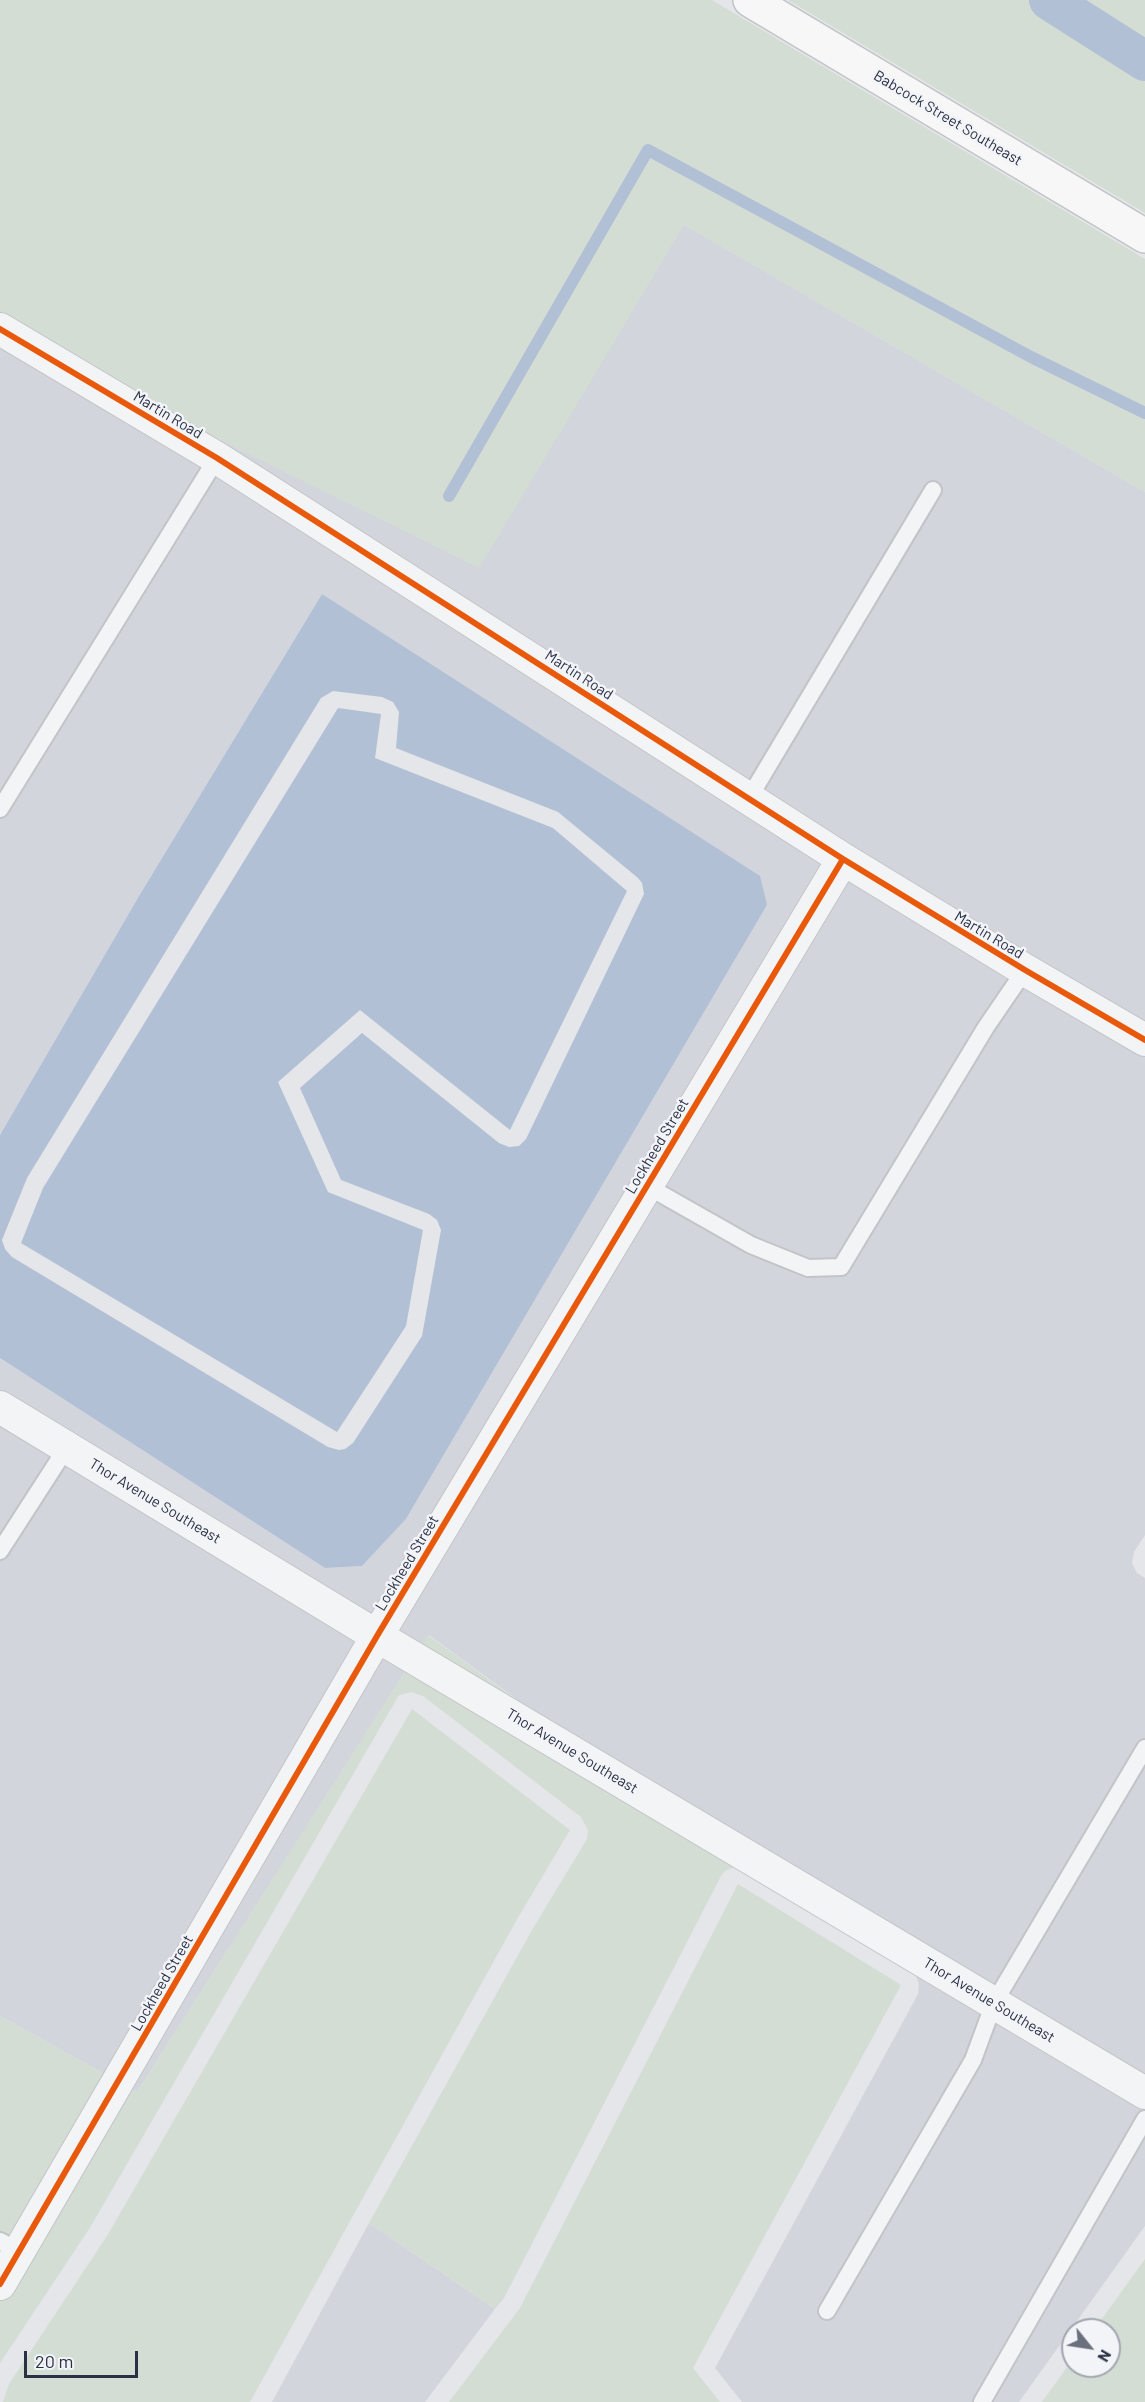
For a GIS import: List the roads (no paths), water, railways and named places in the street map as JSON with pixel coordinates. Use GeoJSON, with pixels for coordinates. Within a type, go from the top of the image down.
{"type":"FeatureCollection","features":[{"type":"Feature","properties":{"kind":"main road","name":"Babcock Street Southeast"},"geometry":{"type":"LineString","coordinates":[[750,0],[1145,236]]}},
{"type":"Feature","properties":{"kind":"street","name":"Martin Road"},"geometry":{"type":"LineString","coordinates":[[0,329],[217,458],[843,860],[1145,1040]]}},
{"type":"Feature","properties":{"kind":"street","name":"Lockheed Street"},"geometry":{"type":"LineString","coordinates":[[0,2284],[9,2247],[843,860]]}},
{"type":"Feature","properties":{"kind":"street","name":"Thor Avenue Southeast"},"geometry":{"type":"LineString","coordinates":[[0,1407],[377,1636],[1145,2093]]}},
{"type":"Feature","properties":{"kind":"lane"},"geometry":{"type":"LineString","coordinates":[[0,809],[217,458]]}},
{"type":"Feature","properties":{"kind":"lane"},"geometry":{"type":"LineString","coordinates":[[749,798],[933,490]]}},
{"type":"Feature","properties":{"kind":"lane"},"geometry":{"type":"LineString","coordinates":[[647,1186],[751,1245],[808,1268],[842,1267],[986,1027],[1025,970]]}},
{"type":"Feature","properties":{"kind":"lane"},"geometry":{"type":"LineString","coordinates":[[0,1551],[67,1447]]}},
{"type":"Feature","properties":{"kind":"lane"},"geometry":{"type":"LineString","coordinates":[[827,2311],[973,2060],[994,2003],[1145,1748]]}},
{"type":"Feature","properties":{"kind":"lane"},"geometry":{"type":"LineString","coordinates":[[982,2402],[1145,2119]]}},
{"type":"Feature","properties":{"kind":"water"},"geometry":{"type":"Polygon","coordinates":[[[322,594],[760,876],[767,905],[406,1519],[362,1566],[325,1568],[0,1358],[0,1135],[139,896],[322,594]],[[333,691],[321,698],[27,1178],[2,1240],[5,1249],[12,1257],[328,1447],[339,1450],[353,1443],[422,1336],[441,1230],[437,1220],[429,1214],[341,1180],[300,1088],[362,1033],[499,1143],[509,1147],[519,1146],[526,1139],[644,894],[642,883],[638,878],[558,812],[396,748],[399,712],[393,702],[382,697],[333,691]]]}},
{"type":"Feature","properties":{"kind":"water"},"geometry":{"type":"Polygon","coordinates":[[[338,708],[381,714],[375,758],[553,828],[627,891],[510,1130],[360,1010],[278,1082],[328,1192],[423,1230],[406,1326],[337,1432],[21,1243],[43,1188],[338,708]]]}},
{"type":"Feature","properties":{"kind":"waterway"},"geometry":{"type":"LineString","coordinates":[[1049,0],[1145,61]]}},
{"type":"Feature","properties":{"kind":"waterway"},"geometry":{"type":"LineString","coordinates":[[449,496],[648,150],[1031,357],[1145,413]]}}]}
